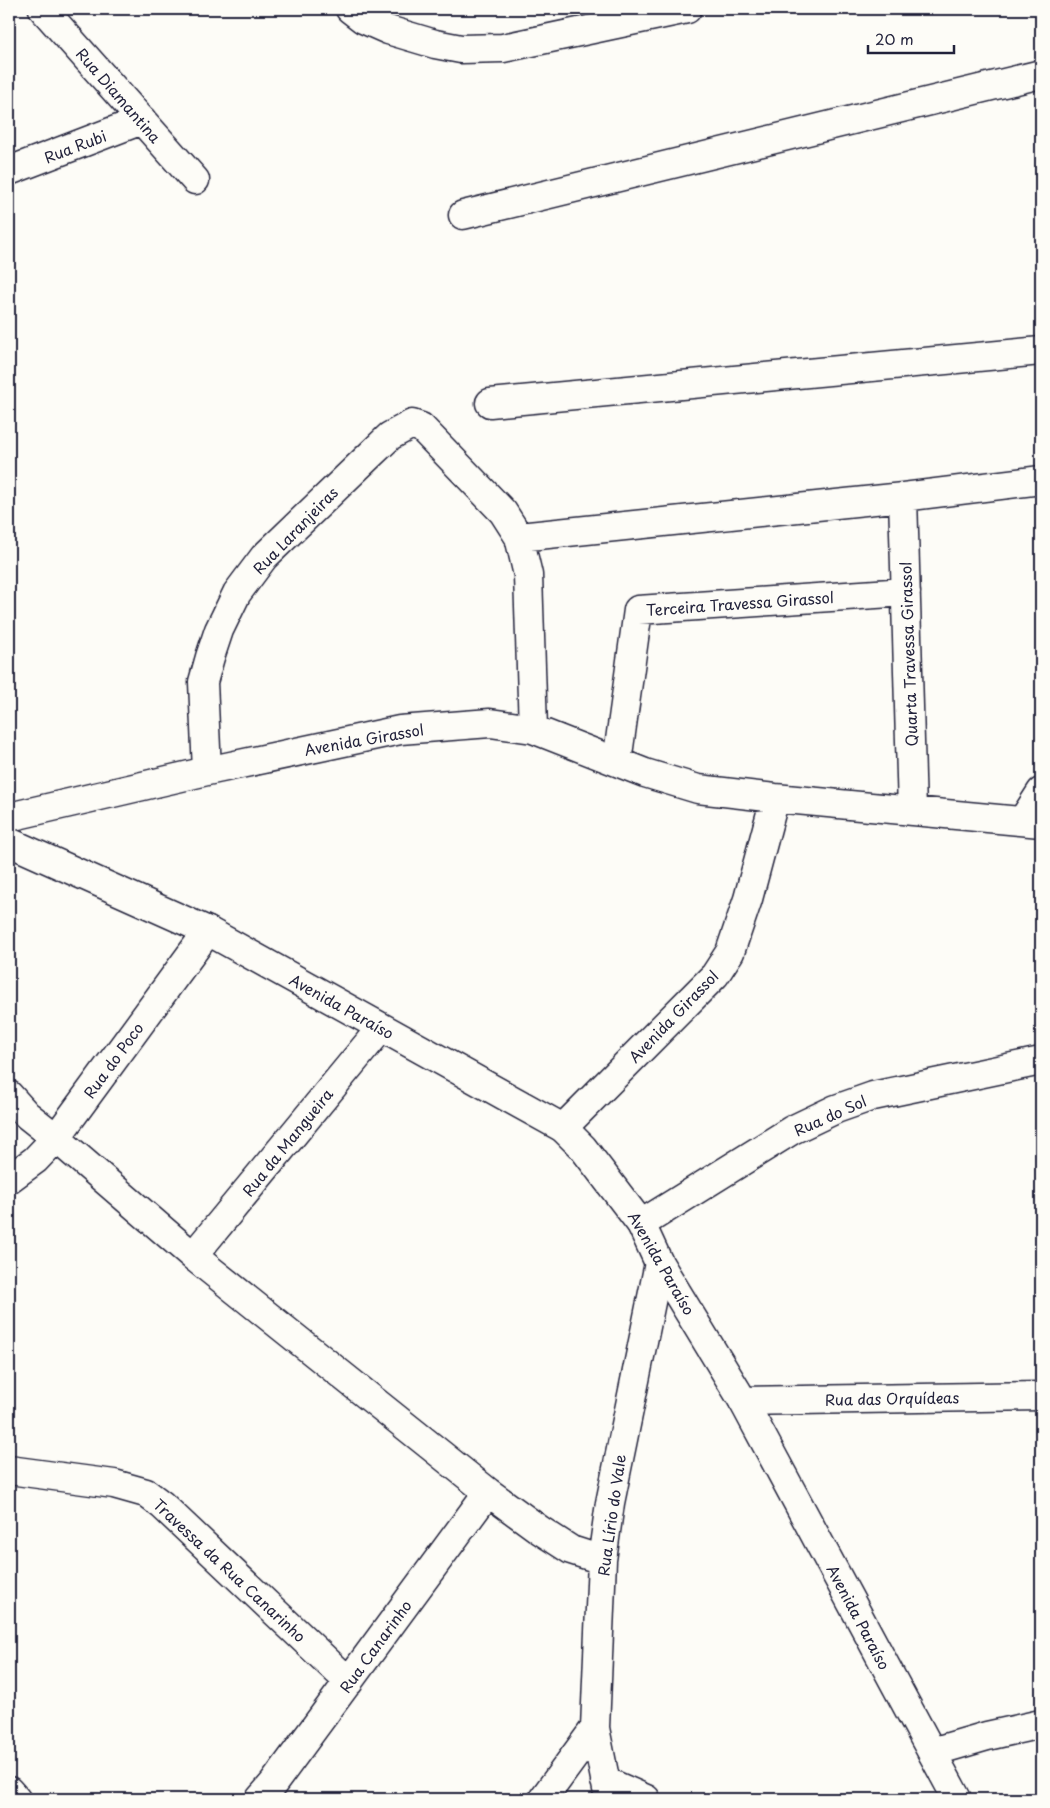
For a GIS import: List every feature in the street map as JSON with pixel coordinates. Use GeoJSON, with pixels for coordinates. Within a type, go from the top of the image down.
{"type":"FeatureCollection","features":[{"type":"Feature","properties":{"kind":"street","name":"Rua Diamantina"},"geometry":{"type":"LineString","coordinates":[[43,9],[195,180]]}},
{"type":"Feature","properties":{"kind":"street"},"geometry":{"type":"LineString","coordinates":[[350,9],[363,20],[388,30],[435,44],[461,49],[503,48],[687,9]]}},
{"type":"Feature","properties":{"kind":"street"},"geometry":{"type":"LineString","coordinates":[[463,214],[1041,74]]}},
{"type":"Feature","properties":{"kind":"street","name":"Rua Rubi"},"geometry":{"type":"LineString","coordinates":[[9,172],[142,120]]}},
{"type":"Feature","properties":{"kind":"street"},"geometry":{"type":"LineString","coordinates":[[490,403],[1041,351]]}},
{"type":"Feature","properties":{"kind":"street","name":"Rua Laranjeiras"},"geometry":{"type":"LineString","coordinates":[[207,771],[203,682],[219,630],[237,593],[264,557],[390,436],[403,427],[412,424],[421,427],[503,512],[519,537]]}},
{"type":"Feature","properties":{"kind":"street"},"geometry":{"type":"LineString","coordinates":[[533,729],[528,575],[519,537],[903,497],[1041,480]]}},
{"type":"Feature","properties":{"kind":"street","name":"Quarta Travessa Girassol"},"geometry":{"type":"LineString","coordinates":[[903,497],[912,811]]}},
{"type":"Feature","properties":{"kind":"street","name":"Terceira Travessa Girassol"},"geometry":{"type":"LineString","coordinates":[[617,762],[638,610],[906,592]]}},
{"type":"Feature","properties":{"kind":"street","name":"Avenida Girassol"},"geometry":{"type":"LineString","coordinates":[[9,816],[400,730],[490,723],[533,729],[645,773],[698,789],[774,798],[1032,821]]}},
{"type":"Feature","properties":{"kind":"street"},"geometry":{"type":"LineString","coordinates":[[1032,821],[1041,792]]}},
{"type":"Feature","properties":{"kind":"street","name":"Avenida Girassol"},"geometry":{"type":"LineString","coordinates":[[563,1128],[715,975],[730,952],[748,899],[774,798]]}},
{"type":"Feature","properties":{"kind":"street","name":"Avenida Paraíso"},"geometry":{"type":"LineString","coordinates":[[9,842],[208,932],[563,1128],[589,1155],[641,1224],[659,1263],[743,1401],[957,1799]]}},
{"type":"Feature","properties":{"kind":"street","name":"Rua do Poco"},"geometry":{"type":"LineString","coordinates":[[9,1179],[35,1160],[56,1138],[208,932]]}},
{"type":"Feature","properties":{"kind":"street","name":"Rua da Mangueira"},"geometry":{"type":"LineString","coordinates":[[193,1256],[381,1028]]}},
{"type":"Feature","properties":{"kind":"street","name":"Rua do Sol"},"geometry":{"type":"LineString","coordinates":[[641,1224],[792,1130],[836,1109],[873,1096],[1041,1061]]}},
{"type":"Feature","properties":{"kind":"street"},"geometry":{"type":"LineString","coordinates":[[9,1095],[27,1115],[193,1256],[488,1492],[571,1550],[602,1560]]}},
{"type":"Feature","properties":{"kind":"street","name":"Rua Lírio do Vale"},"geometry":{"type":"LineString","coordinates":[[607,1790],[595,1728],[602,1560],[610,1503],[659,1263]]}},
{"type":"Feature","properties":{"kind":"street","name":"Rua das Orquídeas"},"geometry":{"type":"LineString","coordinates":[[743,1401],[1041,1396]]}},
{"type":"Feature","properties":{"kind":"street","name":"Travessa da Rua Canarinho"},"geometry":{"type":"LineString","coordinates":[[9,1470],[114,1484],[146,1493],[162,1505],[349,1682]]}},
{"type":"Feature","properties":{"kind":"street","name":"Rua Canarinho"},"geometry":{"type":"LineString","coordinates":[[260,1799],[349,1682],[488,1492]]}},
{"type":"Feature","properties":{"kind":"street"},"geometry":{"type":"LineString","coordinates":[[932,1752],[987,1736],[1041,1724]]}},
{"type":"Feature","properties":{"kind":"street"},"geometry":{"type":"LineString","coordinates":[[543,1799],[595,1728]]}},
{"type":"Feature","properties":{"kind":"street"},"geometry":{"type":"LineString","coordinates":[[607,1790],[646,1799]]}},
{"type":"Feature","properties":{"kind":"street"},"geometry":{"type":"LineString","coordinates":[[9,1792],[16,1799]]}}]}
